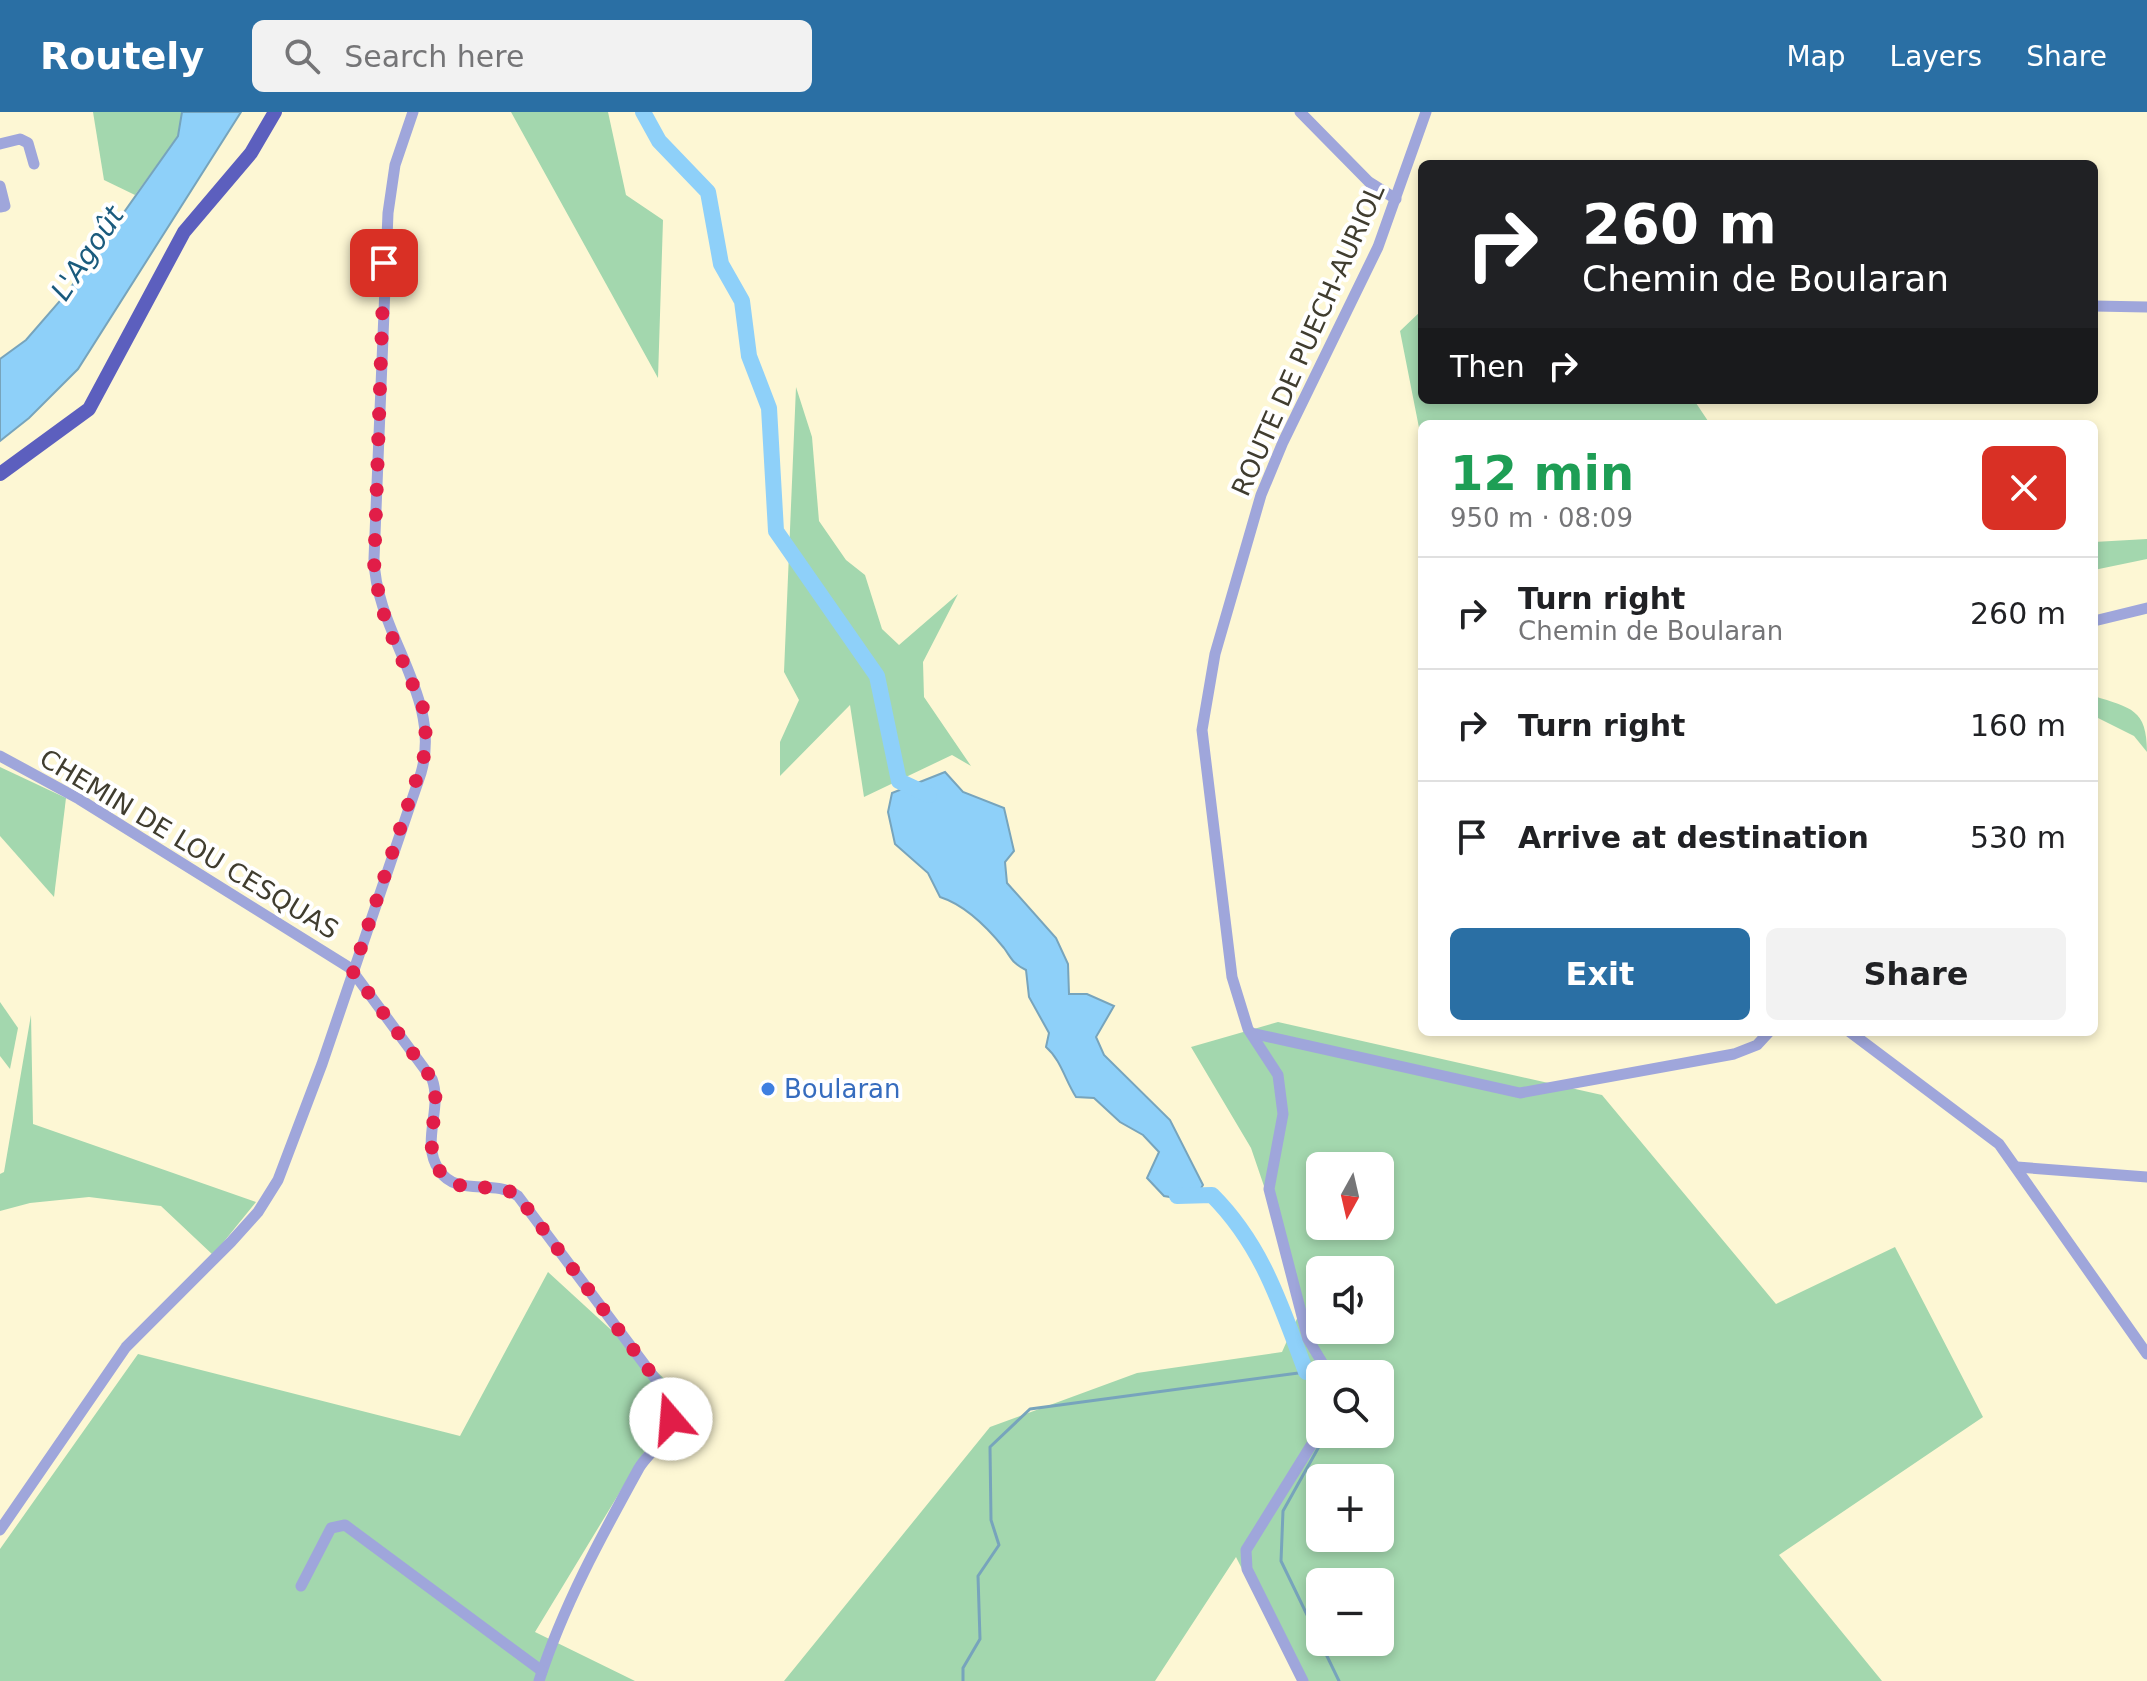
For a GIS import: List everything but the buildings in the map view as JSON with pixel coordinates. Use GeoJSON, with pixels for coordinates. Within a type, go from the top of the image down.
{"type":"FeatureCollection","features":[{"type":"Feature","properties":{"kind":"main road"},"geometry":{"type":"LineString","coordinates":[[0,474],[89,409],[184,232],[251,153],[275,112]]}},
{"type":"Feature","properties":{"kind":"street"},"geometry":{"type":"LineString","coordinates":[[0,1530],[126,1347],[258,1212],[292,1149],[427,747],[423,708],[382,610],[374,559],[388,213],[395,165],[413,112]]}},
{"type":"Feature","properties":{"kind":"street"},"geometry":{"type":"LineString","coordinates":[[1300,112],[1369,182],[1396,199]]}},
{"type":"Feature","properties":{"kind":"street","name":"ROUTE DE PUECH-AURIOL"},"geometry":{"type":"LineString","coordinates":[[1321,1360],[1308,1339],[1269,1189],[1283,1114],[1278,1075],[1250,1033],[1232,977],[1202,730],[1215,654],[1261,495],[1283,442],[1353,304],[1396,199],[1426,112]]}},
{"type":"Feature","properties":{"kind":"street"},"geometry":{"type":"LineString","coordinates":[[0,144],[20,139],[28,143],[34,164]]}},
{"type":"Feature","properties":{"kind":"street"},"geometry":{"type":"LineString","coordinates":[[0,186],[5,206],[0,207]]}},
{"type":"Feature","properties":{"kind":"street"},"geometry":{"type":"LineString","coordinates":[[2098,306],[2147,307]]}},
{"type":"Feature","properties":{"kind":"street"},"geometry":{"type":"LineString","coordinates":[[2098,620],[2147,608]]}},
{"type":"Feature","properties":{"kind":"street","name":"CHEMIN DE LOU CESQUAS"},"geometry":{"type":"LineString","coordinates":[[0,756],[79,799],[323,950],[353,972],[432,1079],[437,1100],[431,1152],[439,1170],[456,1185],[498,1186],[518,1196],[666,1393],[671,1405],[664,1436],[642,1464],[581,1577],[541,1676]]}},
{"type":"Feature","properties":{"kind":"street"},"geometry":{"type":"LineString","coordinates":[[1250,1033],[1496,1088],[1534,1092],[1734,1054],[1757,1045],[1765,1036]]}},
{"type":"Feature","properties":{"kind":"street"},"geometry":{"type":"LineString","coordinates":[[1855,1036],[1999,1144],[2147,1354]]}},
{"type":"Feature","properties":{"kind":"street"},"geometry":{"type":"LineString","coordinates":[[2017,1167],[2147,1177]]}},
{"type":"Feature","properties":{"kind":"street"},"geometry":{"type":"LineString","coordinates":[[1303,1681],[1247,1569],[1246,1550],[1309,1448]]}},
{"type":"Feature","properties":{"kind":"street"},"geometry":{"type":"LineString","coordinates":[[301,1586],[331,1528],[345,1525],[541,1676]]}},
{"type":"Feature","properties":{"kind":"green space"},"geometry":{"type":"Polygon","coordinates":[[[93,112],[182,112],[178,136],[135,195],[104,180],[93,112]]]}},
{"type":"Feature","properties":{"kind":"green space"},"geometry":{"type":"Polygon","coordinates":[[[511,112],[608,112],[626,195],[663,220],[658,378],[511,112]]]}},
{"type":"Feature","properties":{"kind":"green space"},"geometry":{"type":"Polygon","coordinates":[[[1418,314],[1418,404],[1697,404],[1707,420],[1418,420],[1418,423],[1400,331],[1418,314]]]}},
{"type":"Feature","properties":{"kind":"green space"},"geometry":{"type":"Polygon","coordinates":[[[796,387],[812,437],[819,521],[846,560],[865,575],[882,629],[899,645],[958,594],[923,662],[924,697],[971,766],[952,755],[864,797],[850,705],[780,776],[780,742],[799,700],[784,672],[796,387]]]}},
{"type":"Feature","properties":{"kind":"green space"},"geometry":{"type":"Polygon","coordinates":[[[2147,539],[2147,559],[2098,569],[2098,542],[2147,539]]]}},
{"type":"Feature","properties":{"kind":"green space"},"geometry":{"type":"Polygon","coordinates":[[[2098,697],[2134,712],[2144,727],[2147,752],[2134,736],[2098,718],[2098,697]]]}},
{"type":"Feature","properties":{"kind":"green space"},"geometry":{"type":"Polygon","coordinates":[[[0,767],[66,798],[54,897],[0,836],[0,767]]]}},
{"type":"Feature","properties":{"kind":"green space"},"geometry":{"type":"Polygon","coordinates":[[[0,1002],[18,1028],[10,1069],[0,1056],[0,1002]]]}},
{"type":"Feature","properties":{"kind":"green space"},"geometry":{"type":"Polygon","coordinates":[[[31,1015],[33,1124],[256,1202],[213,1255],[161,1206],[89,1197],[30,1203],[0,1211],[0,1174],[4,1172],[31,1015]]]}},
{"type":"Feature","properties":{"kind":"green space"},"geometry":{"type":"Polygon","coordinates":[[[1278,1022],[1602,1095],[1776,1304],[1895,1247],[1983,1417],[1779,1555],[1882,1681],[1298,1681],[1236,1557],[1155,1681],[784,1681],[990,1427],[1137,1373],[1282,1352],[1304,1303],[1251,1148],[1191,1047],[1278,1022]]]}},
{"type":"Feature","properties":{"kind":"green space"},"geometry":{"type":"Polygon","coordinates":[[[548,1272],[680,1393],[535,1632],[635,1681],[0,1681],[0,1549],[138,1354],[460,1436],[548,1272]]]}},
{"type":"Feature","properties":{"kind":"water"},"geometry":{"type":"Polygon","coordinates":[[[182,112],[241,112],[78,369],[29,418],[0,441],[0,359],[26,340],[66,294],[178,136],[182,112]]]}},
{"type":"Feature","properties":{"kind":"water"},"geometry":{"type":"Polygon","coordinates":[[[945,772],[963,792],[1004,808],[1014,851],[1005,862],[1007,883],[1056,938],[1068,964],[1069,994],[1087,994],[1114,1006],[1096,1037],[1104,1055],[1170,1120],[1203,1185],[1193,1201],[1164,1196],[1147,1178],[1159,1152],[1143,1135],[1120,1122],[1094,1098],[1076,1097],[1059,1064],[1046,1047],[1049,1033],[1029,997],[1026,970],[1015,963],[975,918],[958,905],[940,897],[928,873],[895,844],[888,812],[892,793],[945,772]]]}},
{"type":"Feature","properties":{"kind":"waterway"},"geometry":{"type":"LineString","coordinates":[[643,112],[659,141],[708,192],[721,264],[742,301],[749,356],[769,408],[776,531],[877,676],[899,781],[929,795]]}},
{"type":"Feature","properties":{"kind":"waterway"},"geometry":{"type":"LineString","coordinates":[[1177,1196],[1212,1195],[1245,1235],[1269,1278],[1306,1372]]}},
{"type":"Feature","properties":{"kind":"waterway"},"geometry":{"type":"LineString","coordinates":[[963,1681],[963,1668],[980,1639],[978,1576],[999,1545],[991,1520],[990,1447],[1030,1409],[1306,1372]]}},
{"type":"Feature","properties":{"kind":"waterway"},"geometry":{"type":"LineString","coordinates":[[1318,1448],[1283,1511],[1281,1561],[1339,1681]]}},
{"type":"Feature","properties":{"kind":"place","name":"Boularan"},"geometry":{"type":"Point","coordinates":[768,1089]}},
{"type":"Feature","properties":{"kind":"route"},"geometry":{"type":"LineString","coordinates":[[384,263],[374,573],[386,623],[423,708],[427,747],[421,773],[353,972],[432,1079],[437,1100],[431,1152],[443,1176],[456,1185],[498,1186],[518,1196],[666,1393],[671,1405],[671,1419]]}},
{"type":"Feature","properties":{"kind":"water label","name":"L'Agoût"},"geometry":{"type":"Point","coordinates":[87,253]}}]}
